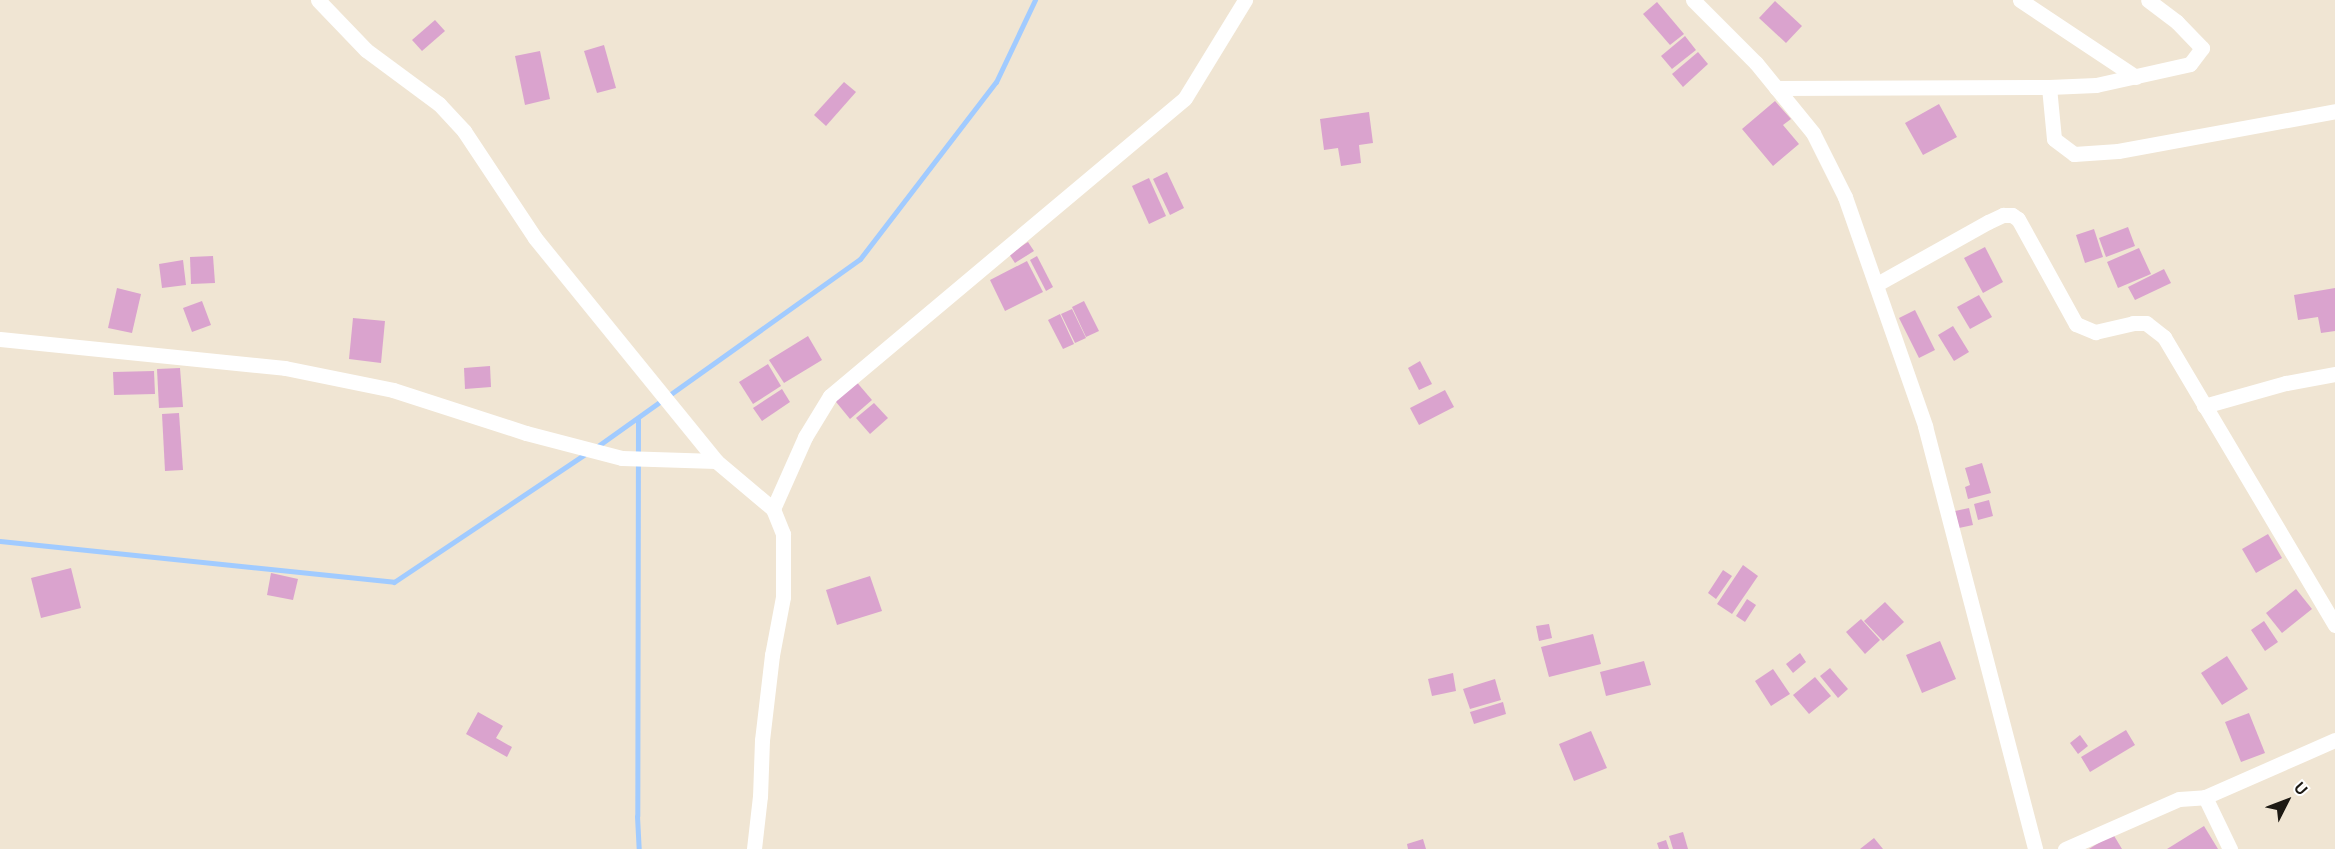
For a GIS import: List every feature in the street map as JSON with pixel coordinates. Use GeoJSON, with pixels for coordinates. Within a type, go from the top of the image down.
{"type":"FeatureCollection","features":[{"type":"Feature","properties":{"kind":"street"},"geometry":{"type":"LineString","coordinates":[[318,0],[366,50],[439,104],[464,131],[535,238],[716,461],[773,509],[783,534],[783,597],[763,730],[760,796],[754,849]]}},
{"type":"Feature","properties":{"kind":"street"},"geometry":{"type":"LineString","coordinates":[[773,509],[805,437],[830,396],[1185,98],[1245,0]]}},
{"type":"Feature","properties":{"kind":"street"},"geometry":{"type":"LineString","coordinates":[[1693,0],[1756,63],[1813,133],[1845,196],[1925,426],[2035,849]]}},
{"type":"Feature","properties":{"kind":"street"},"geometry":{"type":"LineString","coordinates":[[2020,0],[2136,77]]}},
{"type":"Feature","properties":{"kind":"street"},"geometry":{"type":"LineString","coordinates":[[1776,88],[2096,85],[2190,64],[2202,48],[2177,22],[2148,0]]}},
{"type":"Feature","properties":{"kind":"street"},"geometry":{"type":"LineString","coordinates":[[2049,87],[2054,139],[2074,154],[2118,152],[2335,111]]}},
{"type":"Feature","properties":{"kind":"street"},"geometry":{"type":"LineString","coordinates":[[1877,284],[1988,222],[2012,215],[2018,219],[2076,324],[2095,332],[2133,323],[2154,327],[2164,337],[2335,624]]}},
{"type":"Feature","properties":{"kind":"street"},"geometry":{"type":"LineString","coordinates":[[0,339],[285,368],[393,390],[526,433],[601,453],[651,461],[716,461]]}},
{"type":"Feature","properties":{"kind":"street"},"geometry":{"type":"LineString","coordinates":[[2204,406],[2286,383],[2335,374]]}},
{"type":"Feature","properties":{"kind":"street"},"geometry":{"type":"LineString","coordinates":[[2065,849],[2179,799],[2205,797],[2335,740]]}},
{"type":"Feature","properties":{"kind":"street"},"geometry":{"type":"LineString","coordinates":[[2205,797],[2230,849]]}},
{"type":"Feature","properties":{"kind":"building"},"geometry":{"type":"Polygon","coordinates":[[[1775,1],[1802,26],[1786,43],[1759,18],[1775,1]]]}},
{"type":"Feature","properties":{"kind":"building"},"geometry":{"type":"Polygon","coordinates":[[[1657,2],[1684,34],[1670,45],[1643,14],[1657,2]]]}},
{"type":"Feature","properties":{"kind":"building"},"geometry":{"type":"Polygon","coordinates":[[[435,20],[445,31],[422,51],[412,40],[435,20]]]}},
{"type":"Feature","properties":{"kind":"building"},"geometry":{"type":"Polygon","coordinates":[[[1685,36],[1696,50],[1672,69],[1661,56],[1685,36]]]}},
{"type":"Feature","properties":{"kind":"building"},"geometry":{"type":"Polygon","coordinates":[[[604,45],[616,88],[597,93],[584,51],[604,45]]]}},
{"type":"Feature","properties":{"kind":"building"},"geometry":{"type":"Polygon","coordinates":[[[540,51],[550,99],[525,105],[515,56],[540,51]]]}},
{"type":"Feature","properties":{"kind":"building"},"geometry":{"type":"Polygon","coordinates":[[[1698,52],[1708,64],[1683,87],[1672,74],[1698,52]]]}},
{"type":"Feature","properties":{"kind":"building"},"geometry":{"type":"Polygon","coordinates":[[[844,82],[856,92],[826,126],[814,115],[844,82]]]}},
{"type":"Feature","properties":{"kind":"building"},"geometry":{"type":"Polygon","coordinates":[[[1775,101],[1791,119],[1783,125],[1799,144],[1773,166],[1742,129],[1775,101]]]}},
{"type":"Feature","properties":{"kind":"building"},"geometry":{"type":"Polygon","coordinates":[[[1939,104],[1957,137],[1923,155],[1905,123],[1939,104]]]}},
{"type":"Feature","properties":{"kind":"building"},"geometry":{"type":"Polygon","coordinates":[[[1369,112],[1373,143],[1359,145],[1361,163],[1341,166],[1338,148],[1324,150],[1320,119],[1369,112]]]}},
{"type":"Feature","properties":{"kind":"building"},"geometry":{"type":"Polygon","coordinates":[[[1167,172],[1184,208],[1170,215],[1153,179],[1167,172]]]}},
{"type":"Feature","properties":{"kind":"building"},"geometry":{"type":"Polygon","coordinates":[[[1149,178],[1166,216],[1149,224],[1132,186],[1149,178]]]}},
{"type":"Feature","properties":{"kind":"building"},"geometry":{"type":"Polygon","coordinates":[[[2128,227],[2135,246],[2106,257],[2099,238],[2128,227]]]}},
{"type":"Feature","properties":{"kind":"building"},"geometry":{"type":"Polygon","coordinates":[[[2094,229],[2103,257],[2085,263],[2076,235],[2094,229]]]}},
{"type":"Feature","properties":{"kind":"building"},"geometry":{"type":"Polygon","coordinates":[[[1028,242],[1034,251],[1015,263],[1009,254],[1028,242]]]}},
{"type":"Feature","properties":{"kind":"building"},"geometry":{"type":"Polygon","coordinates":[[[1985,247],[2003,282],[1983,293],[1964,258],[1985,247]]]}},
{"type":"Feature","properties":{"kind":"building"},"geometry":{"type":"Polygon","coordinates":[[[2139,248],[2151,274],[2118,288],[2107,262],[2139,248]]]}},
{"type":"Feature","properties":{"kind":"building"},"geometry":{"type":"Polygon","coordinates":[[[213,256],[215,283],[191,284],[190,257],[213,256]]]}},
{"type":"Feature","properties":{"kind":"building"},"geometry":{"type":"Polygon","coordinates":[[[1037,256],[1053,287],[1046,291],[1030,260],[1037,256]]]}},
{"type":"Feature","properties":{"kind":"building"},"geometry":{"type":"Polygon","coordinates":[[[183,260],[186,285],[162,288],[159,264],[183,260]]]}},
{"type":"Feature","properties":{"kind":"building"},"geometry":{"type":"Polygon","coordinates":[[[1027,261],[1043,292],[1005,311],[990,280],[1027,261]]]}},
{"type":"Feature","properties":{"kind":"building"},"geometry":{"type":"Polygon","coordinates":[[[2164,269],[2171,283],[2135,300],[2128,287],[2164,269]]]}},
{"type":"Feature","properties":{"kind":"building"},"geometry":{"type":"Polygon","coordinates":[[[117,288],[141,294],[132,333],[108,328],[117,288]]]}},
{"type":"Feature","properties":{"kind":"building"},"geometry":{"type":"Polygon","coordinates":[[[2335,288],[2335,331],[2321,333],[2318,317],[2298,320],[2294,295],[2335,288]]]}},
{"type":"Feature","properties":{"kind":"building"},"geometry":{"type":"Polygon","coordinates":[[[1979,295],[1992,317],[1970,329],[1957,307],[1979,295]]]}},
{"type":"Feature","properties":{"kind":"building"},"geometry":{"type":"Polygon","coordinates":[[[202,301],[211,325],[192,332],[183,308],[202,301]]]}},
{"type":"Feature","properties":{"kind":"building"},"geometry":{"type":"Polygon","coordinates":[[[1084,301],[1099,331],[1086,337],[1072,307],[1084,301]]]}},
{"type":"Feature","properties":{"kind":"building"},"geometry":{"type":"Polygon","coordinates":[[[1072,309],[1086,338],[1075,343],[1061,314],[1072,309]]]}},
{"type":"Feature","properties":{"kind":"building"},"geometry":{"type":"Polygon","coordinates":[[[1915,310],[1935,350],[1919,358],[1899,318],[1915,310]]]}},
{"type":"Feature","properties":{"kind":"building"},"geometry":{"type":"Polygon","coordinates":[[[1060,314],[1074,344],[1063,349],[1048,320],[1060,314]]]}},
{"type":"Feature","properties":{"kind":"building"},"geometry":{"type":"Polygon","coordinates":[[[353,318],[385,321],[381,363],[349,359],[353,318]]]}},
{"type":"Feature","properties":{"kind":"building"},"geometry":{"type":"Polygon","coordinates":[[[1953,326],[1969,352],[1954,361],[1938,335],[1953,326]]]}},
{"type":"Feature","properties":{"kind":"building"},"geometry":{"type":"Polygon","coordinates":[[[808,336],[822,360],[784,383],[769,360],[808,336]]]}},
{"type":"Feature","properties":{"kind":"building"},"geometry":{"type":"Polygon","coordinates":[[[1420,361],[1432,384],[1419,390],[1408,368],[1420,361]]]}},
{"type":"Feature","properties":{"kind":"building"},"geometry":{"type":"Polygon","coordinates":[[[768,364],[781,386],[753,404],[739,382],[768,364]]]}},
{"type":"Feature","properties":{"kind":"building"},"geometry":{"type":"Polygon","coordinates":[[[490,366],[491,387],[465,389],[464,368],[490,366]]]}},
{"type":"Feature","properties":{"kind":"building"},"geometry":{"type":"Polygon","coordinates":[[[180,368],[183,407],[159,408],[157,369],[180,368]]]}},
{"type":"Feature","properties":{"kind":"building"},"geometry":{"type":"Polygon","coordinates":[[[154,371],[155,394],[114,395],[113,372],[154,371]]]}},
{"type":"Feature","properties":{"kind":"building"},"geometry":{"type":"Polygon","coordinates":[[[854,379],[872,400],[850,419],[832,397],[854,379]]]}},
{"type":"Feature","properties":{"kind":"building"},"geometry":{"type":"Polygon","coordinates":[[[782,389],[790,402],[762,421],[753,408],[782,389]]]}},
{"type":"Feature","properties":{"kind":"building"},"geometry":{"type":"Polygon","coordinates":[[[1445,390],[1454,407],[1419,425],[1410,408],[1445,390]]]}},
{"type":"Feature","properties":{"kind":"building"},"geometry":{"type":"Polygon","coordinates":[[[874,403],[888,418],[870,434],[856,418],[874,403]]]}},
{"type":"Feature","properties":{"kind":"building"},"geometry":{"type":"Polygon","coordinates":[[[179,413],[183,470],[165,471],[162,414],[179,413]]]}},
{"type":"Feature","properties":{"kind":"building"},"geometry":{"type":"Polygon","coordinates":[[[1982,463],[1991,493],[1968,499],[1965,487],[1970,485],[1965,468],[1982,463]]]}},
{"type":"Feature","properties":{"kind":"building"},"geometry":{"type":"Polygon","coordinates":[[[1989,500],[1993,516],[1978,520],[1974,504],[1989,500]]]}},
{"type":"Feature","properties":{"kind":"building"},"geometry":{"type":"Polygon","coordinates":[[[1969,508],[1973,525],[1959,528],[1955,511],[1969,508]]]}},
{"type":"Feature","properties":{"kind":"building"},"geometry":{"type":"Polygon","coordinates":[[[2268,534],[2282,558],[2256,573],[2242,549],[2268,534]]]}},
{"type":"Feature","properties":{"kind":"building"},"geometry":{"type":"Polygon","coordinates":[[[1743,565],[1758,576],[1732,614],[1717,604],[1743,565]]]}},
{"type":"Feature","properties":{"kind":"building"},"geometry":{"type":"Polygon","coordinates":[[[71,568],[81,608],[41,618],[31,578],[71,568]]]}},
{"type":"Feature","properties":{"kind":"building"},"geometry":{"type":"Polygon","coordinates":[[[1723,570],[1732,576],[1716,599],[1708,593],[1723,570]]]}},
{"type":"Feature","properties":{"kind":"building"},"geometry":{"type":"Polygon","coordinates":[[[271,573],[298,579],[293,600],[267,595],[271,573]]]}},
{"type":"Feature","properties":{"kind":"building"},"geometry":{"type":"Polygon","coordinates":[[[870,576],[882,611],[837,625],[826,590],[870,576]]]}},
{"type":"Feature","properties":{"kind":"building"},"geometry":{"type":"Polygon","coordinates":[[[2296,589],[2312,609],[2282,633],[2266,613],[2296,589]]]}},
{"type":"Feature","properties":{"kind":"building"},"geometry":{"type":"Polygon","coordinates":[[[1747,599],[1756,605],[1745,622],[1736,616],[1747,599]]]}},
{"type":"Feature","properties":{"kind":"building"},"geometry":{"type":"Polygon","coordinates":[[[1885,602],[1904,622],[1883,641],[1864,621],[1885,602]]]}},
{"type":"Feature","properties":{"kind":"building"},"geometry":{"type":"Polygon","coordinates":[[[1861,619],[1880,640],[1865,654],[1846,632],[1861,619]]]}},
{"type":"Feature","properties":{"kind":"building"},"geometry":{"type":"Polygon","coordinates":[[[2264,621],[2278,642],[2265,651],[2251,630],[2264,621]]]}},
{"type":"Feature","properties":{"kind":"building"},"geometry":{"type":"Polygon","coordinates":[[[1549,624],[1552,638],[1539,641],[1536,626],[1549,624]]]}},
{"type":"Feature","properties":{"kind":"building"},"geometry":{"type":"Polygon","coordinates":[[[1593,634],[1601,664],[1549,677],[1541,647],[1593,634]]]}},
{"type":"Feature","properties":{"kind":"building"},"geometry":{"type":"Polygon","coordinates":[[[1940,641],[1956,679],[1922,693],[1906,655],[1940,641]]]}},
{"type":"Feature","properties":{"kind":"building"},"geometry":{"type":"Polygon","coordinates":[[[1800,653],[1806,662],[1793,673],[1786,664],[1800,653]]]}},
{"type":"Feature","properties":{"kind":"building"},"geometry":{"type":"Polygon","coordinates":[[[2227,656],[2248,689],[2222,705],[2201,673],[2227,656]]]}},
{"type":"Feature","properties":{"kind":"building"},"geometry":{"type":"Polygon","coordinates":[[[1644,661],[1651,685],[1606,696],[1600,672],[1644,661]]]}},
{"type":"Feature","properties":{"kind":"building"},"geometry":{"type":"Polygon","coordinates":[[[1830,668],[1848,689],[1838,698],[1820,676],[1830,668]]]}},
{"type":"Feature","properties":{"kind":"building"},"geometry":{"type":"Polygon","coordinates":[[[1773,669],[1790,694],[1771,706],[1755,681],[1773,669]]]}},
{"type":"Feature","properties":{"kind":"building"},"geometry":{"type":"Polygon","coordinates":[[[1453,673],[1456,691],[1432,696],[1428,679],[1453,673]]]}},
{"type":"Feature","properties":{"kind":"building"},"geometry":{"type":"Polygon","coordinates":[[[1815,677],[1831,696],[1809,714],[1793,695],[1815,677]]]}},
{"type":"Feature","properties":{"kind":"building"},"geometry":{"type":"Polygon","coordinates":[[[1495,679],[1501,700],[1470,709],[1463,689],[1495,679]]]}},
{"type":"Feature","properties":{"kind":"building"},"geometry":{"type":"Polygon","coordinates":[[[1503,702],[1506,714],[1474,724],[1470,712],[1503,702]]]}},
{"type":"Feature","properties":{"kind":"building"},"geometry":{"type":"Polygon","coordinates":[[[478,712],[503,726],[496,738],[512,747],[507,757],[466,734],[478,712]]]}},
{"type":"Feature","properties":{"kind":"building"},"geometry":{"type":"Polygon","coordinates":[[[2249,713],[2265,753],[2241,762],[2225,722],[2249,713]]]}},
{"type":"Feature","properties":{"kind":"building"},"geometry":{"type":"Polygon","coordinates":[[[2126,730],[2135,745],[2090,772],[2081,757],[2126,730]]]}},
{"type":"Feature","properties":{"kind":"building"},"geometry":{"type":"Polygon","coordinates":[[[1591,731],[1607,768],[1574,781],[1559,744],[1591,731]]]}},
{"type":"Feature","properties":{"kind":"building"},"geometry":{"type":"Polygon","coordinates":[[[2080,735],[2088,746],[2078,754],[2070,743],[2080,735]]]}},
{"type":"Feature","properties":{"kind":"building"},"geometry":{"type":"Polygon","coordinates":[[[2204,826],[2218,849],[2167,849],[2204,826]]]}},
{"type":"Feature","properties":{"kind":"building"},"geometry":{"type":"Polygon","coordinates":[[[1683,832],[1688,849],[1673,849],[1669,836],[1683,832]]]}},
{"type":"Feature","properties":{"kind":"building"},"geometry":{"type":"Polygon","coordinates":[[[2113,834],[2122,849],[2089,849],[2113,834]]]}},
{"type":"Feature","properties":{"kind":"building"},"geometry":{"type":"Polygon","coordinates":[[[1874,838],[1883,849],[1860,849],[1874,838]]]}},
{"type":"Feature","properties":{"kind":"building"},"geometry":{"type":"Polygon","coordinates":[[[1423,839],[1426,849],[1408,849],[1407,844],[1423,839]]]}},
{"type":"Feature","properties":{"kind":"building"},"geometry":{"type":"Polygon","coordinates":[[[1666,840],[1669,849],[1659,849],[1657,843],[1666,840]]]}},
{"type":"Feature","properties":{"kind":"waterway"},"geometry":{"type":"LineString","coordinates":[[595,448],[860,259],[996,82],[1035,0]]}},
{"type":"Feature","properties":{"kind":"waterway"},"geometry":{"type":"LineString","coordinates":[[638,419],[637,816],[639,849]]}},
{"type":"Feature","properties":{"kind":"waterway"},"geometry":{"type":"LineString","coordinates":[[0,541],[394,582],[587,453]]}}]}
